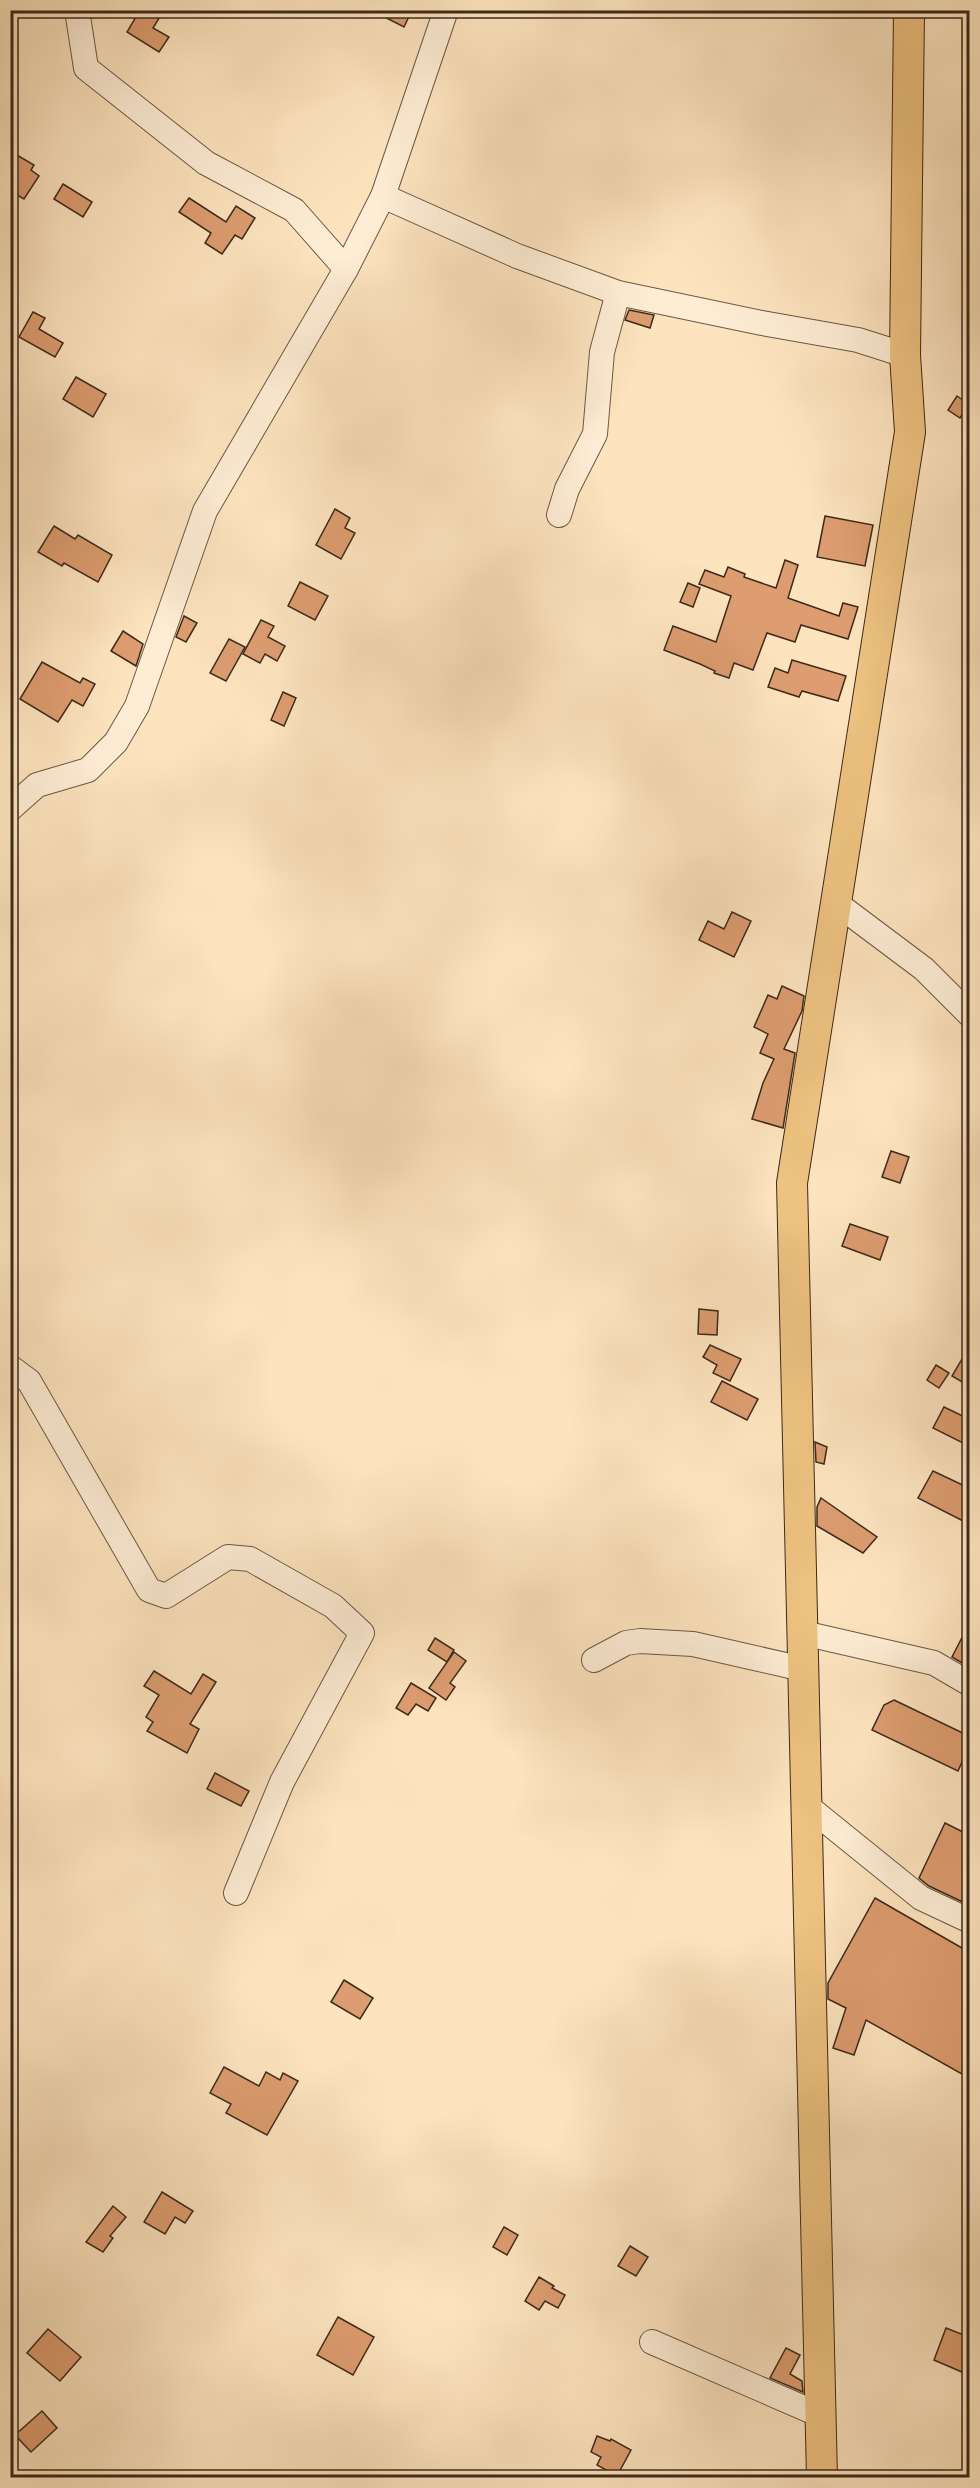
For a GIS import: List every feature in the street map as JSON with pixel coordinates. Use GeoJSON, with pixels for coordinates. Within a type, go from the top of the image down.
{"type":"FeatureCollection","features":[{"type":"Feature","properties":{"kind":"main road"},"geometry":{"type":"LineString","coordinates":[[822,2478],[792,1183],[910,432],[905,355],[909,10]]}},
{"type":"Feature","properties":{"kind":"street"},"geometry":{"type":"LineString","coordinates":[[77,10],[86,68],[206,163],[294,210],[346,269]]}},
{"type":"Feature","properties":{"kind":"street"},"geometry":{"type":"LineString","coordinates":[[10,809],[37,785],[88,770],[116,742],[137,706],[205,512],[346,269],[383,196],[446,10]]}},
{"type":"Feature","properties":{"kind":"street"},"geometry":{"type":"LineString","coordinates":[[383,196],[517,256],[618,293],[762,323],[858,339],[905,355]]}},
{"type":"Feature","properties":{"kind":"street"},"geometry":{"type":"LineString","coordinates":[[560,515],[567,489],[595,434],[602,352],[618,293]]}},
{"type":"Feature","properties":{"kind":"street"},"geometry":{"type":"LineString","coordinates":[[836,903],[924,969],[969,1015]]}},
{"type":"Feature","properties":{"kind":"street"},"geometry":{"type":"LineString","coordinates":[[10,1367],[29,1381],[149,1590],[166,1596],[228,1557],[250,1558],[333,1606],[362,1633],[282,1782],[236,1893]]}},
{"type":"Feature","properties":{"kind":"street"},"geometry":{"type":"LineString","coordinates":[[802,1633],[934,1663],[969,1684]]}},
{"type":"Feature","properties":{"kind":"street"},"geometry":{"type":"LineString","coordinates":[[594,1660],[626,1643],[640,1641],[693,1644],[803,1669]]}},
{"type":"Feature","properties":{"kind":"street"},"geometry":{"type":"LineString","coordinates":[[806,1805],[921,1898],[969,1921]]}},
{"type":"Feature","properties":{"kind":"street"},"geometry":{"type":"LineString","coordinates":[[652,2342],[820,2415]]}},
{"type":"Feature","properties":{"kind":"building"},"geometry":{"type":"Polygon","coordinates":[[[140,10],[153,10],[161,15],[153,28],[169,37],[159,52],[127,32],[140,10]]]}},
{"type":"Feature","properties":{"kind":"building"},"geometry":{"type":"Polygon","coordinates":[[[371,10],[412,10],[404,27],[371,10]]]}},
{"type":"Feature","properties":{"kind":"building"},"geometry":{"type":"Polygon","coordinates":[[[10,151],[34,165],[31,170],[39,176],[24,199],[10,191],[10,151]]]}},
{"type":"Feature","properties":{"kind":"building"},"geometry":{"type":"Polygon","coordinates":[[[63,184],[92,202],[83,217],[54,199],[63,184]]]}},
{"type":"Feature","properties":{"kind":"building"},"geometry":{"type":"Polygon","coordinates":[[[189,198],[226,222],[236,206],[255,218],[242,239],[235,235],[222,254],[205,243],[211,233],[179,212],[189,198]]]}},
{"type":"Feature","properties":{"kind":"building"},"geometry":{"type":"Polygon","coordinates":[[[629,310],[654,315],[650,328],[625,320],[629,310]]]}},
{"type":"Feature","properties":{"kind":"building"},"geometry":{"type":"Polygon","coordinates":[[[33,312],[45,318],[39,329],[63,343],[55,357],[19,337],[33,312]]]}},
{"type":"Feature","properties":{"kind":"building"},"geometry":{"type":"Polygon","coordinates":[[[76,377],[106,394],[93,417],[63,399],[76,377]]]}},
{"type":"Feature","properties":{"kind":"building"},"geometry":{"type":"Polygon","coordinates":[[[957,396],[969,404],[960,418],[948,410],[957,396]]]}},
{"type":"Feature","properties":{"kind":"building"},"geometry":{"type":"Polygon","coordinates":[[[335,509],[350,518],[345,528],[355,533],[341,559],[316,545],[335,509]]]}},
{"type":"Feature","properties":{"kind":"building"},"geometry":{"type":"Polygon","coordinates":[[[825,516],[873,525],[865,566],[817,557],[825,516]]]}},
{"type":"Feature","properties":{"kind":"building"},"geometry":{"type":"Polygon","coordinates":[[[54,526],[75,539],[78,535],[112,555],[98,582],[38,552],[54,526]]]}},
{"type":"Feature","properties":{"kind":"building"},"geometry":{"type":"Polygon","coordinates":[[[785,560],[798,565],[788,598],[839,616],[843,603],[858,607],[848,639],[801,625],[795,642],[767,633],[753,670],[734,663],[729,678],[664,650],[673,626],[716,642],[731,596],[699,584],[705,570],[724,577],[728,567],[745,574],[744,577],[776,588],[785,560]]]}},
{"type":"Feature","properties":{"kind":"building"},"geometry":{"type":"Polygon","coordinates":[[[300,582],[328,596],[315,620],[288,606],[300,582]]]}},
{"type":"Feature","properties":{"kind":"building"},"geometry":{"type":"Polygon","coordinates":[[[688,583],[700,588],[693,607],[680,602],[688,583]]]}},
{"type":"Feature","properties":{"kind":"building"},"geometry":{"type":"Polygon","coordinates":[[[184,616],[197,623],[186,642],[176,637],[184,616]]]}},
{"type":"Feature","properties":{"kind":"building"},"geometry":{"type":"Polygon","coordinates":[[[261,620],[274,626],[268,637],[285,646],[277,661],[265,654],[260,663],[243,654],[261,620]]]}},
{"type":"Feature","properties":{"kind":"building"},"geometry":{"type":"Polygon","coordinates":[[[123,631],[143,644],[136,666],[111,651],[123,631]]]}},
{"type":"Feature","properties":{"kind":"building"},"geometry":{"type":"Polygon","coordinates":[[[229,639],[245,647],[226,681],[210,673],[229,639]]]}},
{"type":"Feature","properties":{"kind":"building"},"geometry":{"type":"Polygon","coordinates":[[[792,660],[846,676],[838,701],[802,691],[799,697],[768,687],[775,668],[788,673],[792,660]]]}},
{"type":"Feature","properties":{"kind":"building"},"geometry":{"type":"Polygon","coordinates":[[[42,662],[80,683],[83,678],[95,684],[83,706],[72,700],[58,722],[20,699],[42,662]]]}},
{"type":"Feature","properties":{"kind":"building"},"geometry":{"type":"Polygon","coordinates":[[[283,692],[296,698],[284,726],[271,720],[283,692]]]}},
{"type":"Feature","properties":{"kind":"building"},"geometry":{"type":"Polygon","coordinates":[[[732,912],[751,921],[734,957],[699,940],[708,921],[724,929],[732,912]]]}},
{"type":"Feature","properties":{"kind":"building"},"geometry":{"type":"Polygon","coordinates":[[[782,986],[804,996],[802,1011],[784,1049],[795,1053],[783,1128],[752,1119],[763,1083],[774,1059],[760,1053],[768,1034],[754,1027],[768,995],[777,999],[782,986]]]}},
{"type":"Feature","properties":{"kind":"building"},"geometry":{"type":"Polygon","coordinates":[[[891,1151],[909,1157],[900,1183],[882,1177],[891,1151]]]}},
{"type":"Feature","properties":{"kind":"building"},"geometry":{"type":"Polygon","coordinates":[[[850,1224],[888,1237],[880,1260],[842,1246],[850,1224]]]}},
{"type":"Feature","properties":{"kind":"building"},"geometry":{"type":"Polygon","coordinates":[[[699,1309],[718,1311],[717,1335],[698,1334],[699,1309]]]}},
{"type":"Feature","properties":{"kind":"building"},"geometry":{"type":"Polygon","coordinates":[[[710,1345],[741,1359],[730,1381],[713,1373],[717,1365],[703,1357],[710,1345]]]}},
{"type":"Feature","properties":{"kind":"building"},"geometry":{"type":"Polygon","coordinates":[[[969,1347],[969,1386],[952,1376],[969,1347]]]}},
{"type":"Feature","properties":{"kind":"building"},"geometry":{"type":"Polygon","coordinates":[[[936,1365],[949,1373],[939,1388],[927,1380],[936,1365]]]}},
{"type":"Feature","properties":{"kind":"building"},"geometry":{"type":"Polygon","coordinates":[[[722,1381],[758,1399],[747,1420],[711,1402],[722,1381]]]}},
{"type":"Feature","properties":{"kind":"building"},"geometry":{"type":"Polygon","coordinates":[[[944,1407],[969,1419],[969,1435],[965,1444],[933,1428],[944,1407]]]}},
{"type":"Feature","properties":{"kind":"building"},"geometry":{"type":"Polygon","coordinates":[[[815,1442],[827,1447],[824,1464],[816,1462],[815,1442]]]}},
{"type":"Feature","properties":{"kind":"building"},"geometry":{"type":"Polygon","coordinates":[[[933,1471],[969,1488],[969,1524],[918,1498],[933,1471]]]}},
{"type":"Feature","properties":{"kind":"building"},"geometry":{"type":"Polygon","coordinates":[[[821,1498],[877,1537],[863,1553],[817,1526],[817,1507],[821,1498]]]}},
{"type":"Feature","properties":{"kind":"building"},"geometry":{"type":"Polygon","coordinates":[[[969,1624],[969,1667],[952,1657],[969,1624]]]}},
{"type":"Feature","properties":{"kind":"building"},"geometry":{"type":"Polygon","coordinates":[[[435,1638],[454,1650],[447,1662],[428,1650],[435,1638]]]}},
{"type":"Feature","properties":{"kind":"building"},"geometry":{"type":"Polygon","coordinates":[[[454,1652],[466,1661],[450,1683],[455,1687],[446,1700],[429,1688],[454,1652]]]}},
{"type":"Feature","properties":{"kind":"building"},"geometry":{"type":"Polygon","coordinates":[[[154,1671],[191,1694],[203,1674],[216,1682],[190,1724],[199,1729],[187,1753],[147,1731],[153,1722],[146,1717],[159,1695],[144,1686],[154,1671]]]}},
{"type":"Feature","properties":{"kind":"building"},"geometry":{"type":"Polygon","coordinates":[[[411,1683],[436,1698],[428,1711],[416,1704],[408,1715],[396,1708],[411,1683]]]}},
{"type":"Feature","properties":{"kind":"building"},"geometry":{"type":"Polygon","coordinates":[[[894,1700],[969,1736],[969,1746],[958,1771],[872,1730],[884,1705],[894,1700]]]}},
{"type":"Feature","properties":{"kind":"building"},"geometry":{"type":"Polygon","coordinates":[[[215,1773],[249,1791],[241,1806],[207,1789],[215,1773]]]}},
{"type":"Feature","properties":{"kind":"building"},"geometry":{"type":"Polygon","coordinates":[[[945,1823],[969,1835],[969,1905],[929,1886],[919,1878],[945,1823]]]}},
{"type":"Feature","properties":{"kind":"building"},"geometry":{"type":"Polygon","coordinates":[[[875,1898],[969,1952],[969,2078],[866,2020],[854,2055],[833,2048],[846,2008],[828,1999],[828,1983],[875,1898]]]}},
{"type":"Feature","properties":{"kind":"building"},"geometry":{"type":"Polygon","coordinates":[[[344,1980],[373,1998],[360,2019],[331,2002],[344,1980]]]}},
{"type":"Feature","properties":{"kind":"building"},"geometry":{"type":"Polygon","coordinates":[[[224,2067],[259,2086],[266,2072],[280,2080],[283,2073],[298,2081],[267,2135],[226,2113],[231,2104],[210,2093],[224,2067]]]}},
{"type":"Feature","properties":{"kind":"building"},"geometry":{"type":"Polygon","coordinates":[[[162,2192],[193,2211],[185,2223],[175,2217],[165,2234],[144,2222],[162,2192]]]}},
{"type":"Feature","properties":{"kind":"building"},"geometry":{"type":"Polygon","coordinates":[[[113,2206],[126,2217],[110,2236],[113,2238],[103,2252],[86,2242],[113,2206]]]}},
{"type":"Feature","properties":{"kind":"building"},"geometry":{"type":"Polygon","coordinates":[[[504,2227],[518,2235],[507,2255],[493,2247],[504,2227]]]}},
{"type":"Feature","properties":{"kind":"building"},"geometry":{"type":"Polygon","coordinates":[[[630,2246],[648,2257],[636,2276],[618,2266],[630,2246]]]}},
{"type":"Feature","properties":{"kind":"building"},"geometry":{"type":"Polygon","coordinates":[[[539,2277],[565,2295],[558,2308],[545,2301],[539,2310],[525,2301],[539,2277]]]}},
{"type":"Feature","properties":{"kind":"building"},"geometry":{"type":"Polygon","coordinates":[[[338,2317],[374,2337],[353,2375],[317,2355],[338,2317]]]}},
{"type":"Feature","properties":{"kind":"building"},"geometry":{"type":"Polygon","coordinates":[[[946,2328],[969,2337],[969,2375],[934,2360],[946,2328]]]}},
{"type":"Feature","properties":{"kind":"building"},"geometry":{"type":"Polygon","coordinates":[[[48,2329],[81,2357],[60,2381],[27,2353],[48,2329]]]}},
{"type":"Feature","properties":{"kind":"building"},"geometry":{"type":"Polygon","coordinates":[[[786,2348],[800,2355],[790,2374],[802,2381],[803,2392],[770,2378],[786,2348]]]}},
{"type":"Feature","properties":{"kind":"building"},"geometry":{"type":"Polygon","coordinates":[[[42,2411],[57,2428],[31,2452],[15,2435],[42,2411]]]}},
{"type":"Feature","properties":{"kind":"building"},"geometry":{"type":"Polygon","coordinates":[[[597,2436],[610,2441],[611,2439],[631,2450],[617,2476],[597,2465],[601,2457],[591,2452],[597,2436]]]}}]}
